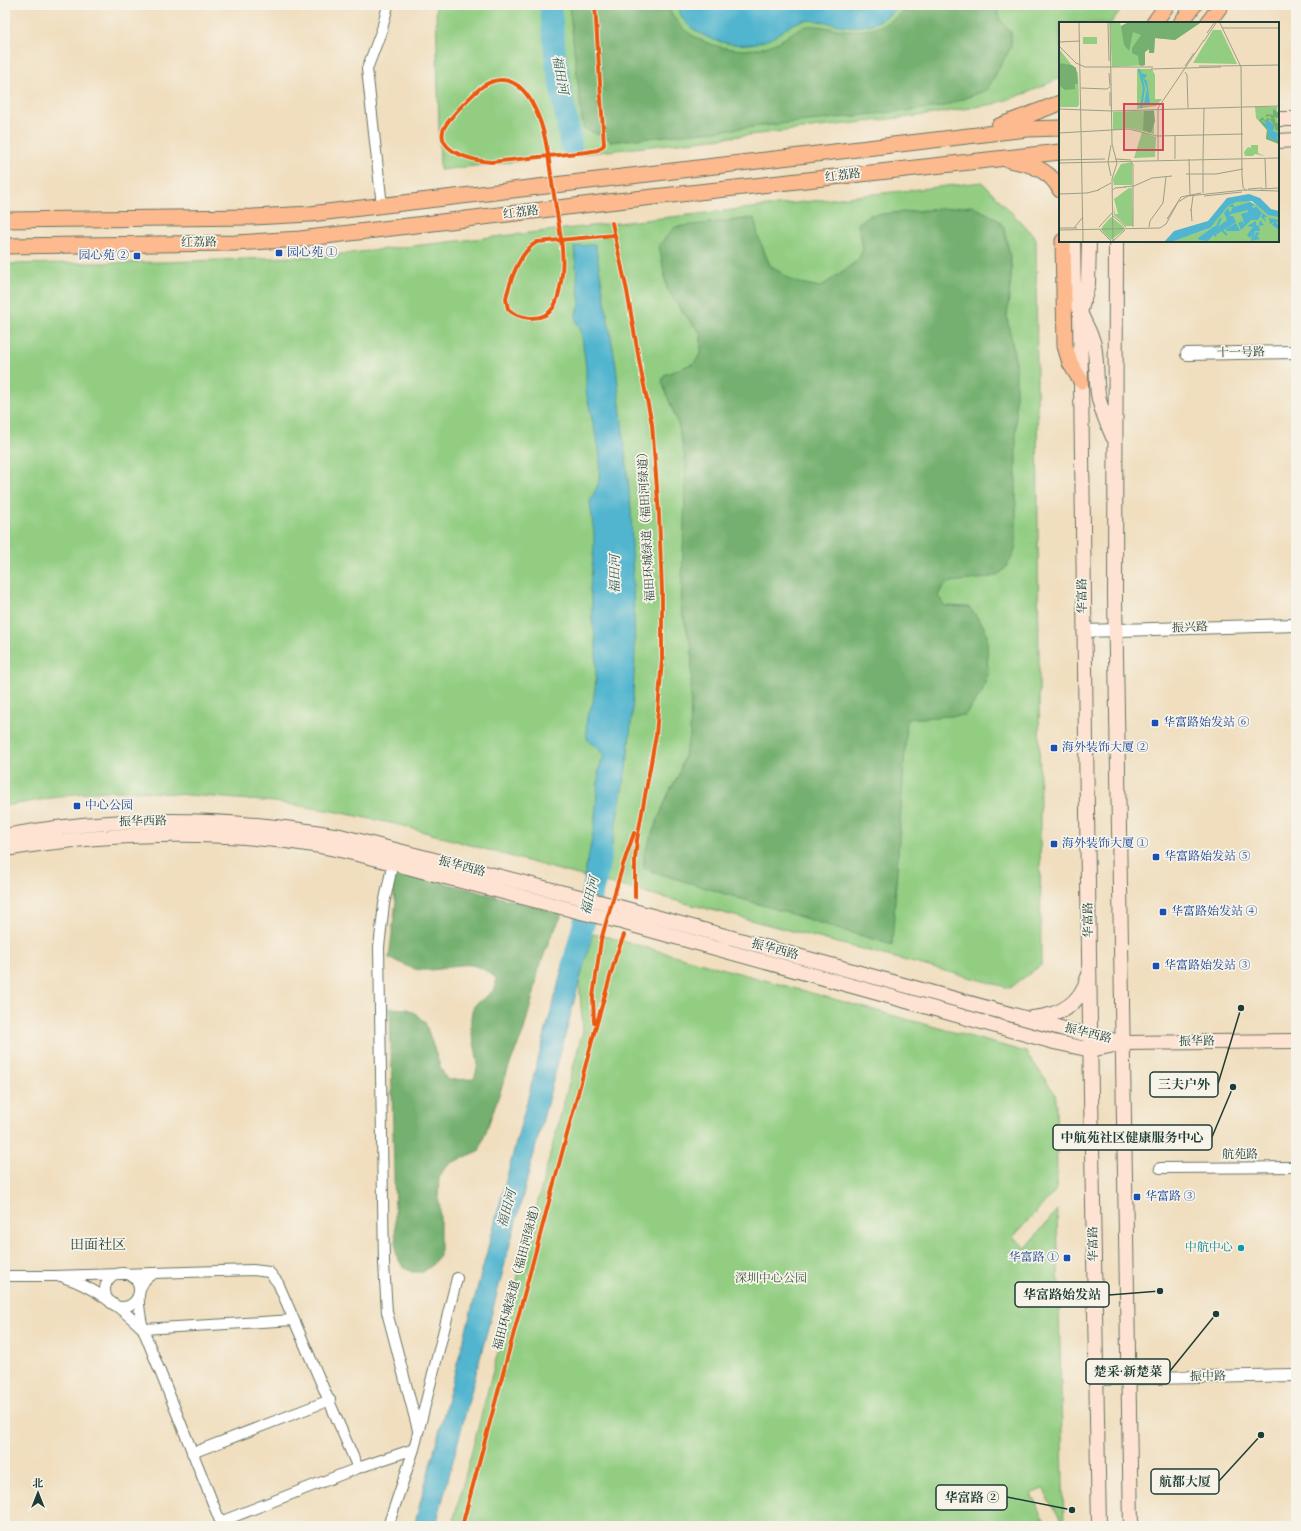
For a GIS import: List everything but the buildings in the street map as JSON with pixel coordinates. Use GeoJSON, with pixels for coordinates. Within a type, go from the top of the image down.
{"type":"FeatureCollection","features":[{"type":"Feature","properties":{"kind":"main road"},"geometry":{"type":"LineString","coordinates":[[1155,22],[1167,5]]}},
{"type":"Feature","properties":{"kind":"main road"},"geometry":{"type":"LineString","coordinates":[[1182,22],[1194,5]]}},
{"type":"Feature","properties":{"kind":"main road"},"geometry":{"type":"LineString","coordinates":[[1199,22],[1209,5]]}},
{"type":"Feature","properties":{"kind":"main road"},"geometry":{"type":"LineString","coordinates":[[1209,22],[1221,5]]}},
{"type":"Feature","properties":{"kind":"main road"},"geometry":{"type":"LineString","coordinates":[[971,136],[1038,113],[1059,103]]}},
{"type":"Feature","properties":{"kind":"main road"},"geometry":{"type":"LineString","coordinates":[[1279,119],[1296,119]]}},
{"type":"Feature","properties":{"kind":"main road","name":"红荔路"},"geometry":{"type":"LineString","coordinates":[[5,220],[280,216],[382,206],[971,136],[1059,128]]}},
{"type":"Feature","properties":{"kind":"main road"},"geometry":{"type":"LineString","coordinates":[[1279,141],[1296,140]]}},
{"type":"Feature","properties":{"kind":"main road","name":"红荔路"},"geometry":{"type":"LineString","coordinates":[[5,246],[227,243],[300,239],[1059,152]]}},
{"type":"Feature","properties":{"kind":"main road"},"geometry":{"type":"LineString","coordinates":[[998,158],[1018,162],[1040,170],[1050,176],[1059,189]]}},
{"type":"Feature","properties":{"kind":"main road"},"geometry":{"type":"LineString","coordinates":[[1063,242],[1065,346],[1070,363],[1081,381]]}},
{"type":"Feature","properties":{"kind":"main road","name":"华富路"},"geometry":{"type":"LineString","coordinates":[[1074,242],[1074,286],[1080,313],[1099,1526]]}},
{"type":"Feature","properties":{"kind":"main road","name":"华富路"},"geometry":{"type":"LineString","coordinates":[[1089,242],[1088,284],[1080,313],[1091,334],[1096,357],[1098,396],[1102,410],[1116,443]]}},
{"type":"Feature","properties":{"kind":"main road","name":"华富路"},"geometry":{"type":"LineString","coordinates":[[1116,242],[1116,630],[1131,1526]]}},
{"type":"Feature","properties":{"kind":"main road","name":"振华西路"},"geometry":{"type":"LineString","coordinates":[[5,836],[80,824],[132,821],[206,822],[308,830],[360,840],[551,890],[621,915],[1047,1040],[1091,1050],[1123,1043]]}},
{"type":"Feature","properties":{"kind":"main road","name":"振华西路"},"geometry":{"type":"LineString","coordinates":[[5,849],[101,837],[156,835],[206,836],[291,841],[344,850],[548,904],[621,915],[1123,1043]]}},
{"type":"Feature","properties":{"kind":"main road"},"geometry":{"type":"LineString","coordinates":[[1027,1018],[1044,1017],[1070,1006],[1079,998],[1085,987],[1090,972]]}},
{"type":"Feature","properties":{"kind":"main road","name":"振华路"},"geometry":{"type":"LineString","coordinates":[[1123,1043],[1296,1041]]}},
{"type":"Feature","properties":{"kind":"street"},"geometry":{"type":"LineString","coordinates":[[382,206],[367,69],[382,29],[388,5]]}},
{"type":"Feature","properties":{"kind":"street","name":"十一号路"},"geometry":{"type":"LineString","coordinates":[[1187,354],[1296,352]]}},
{"type":"Feature","properties":{"kind":"street","name":"振兴路"},"geometry":{"type":"LineString","coordinates":[[1084,631],[1296,625]]}},
{"type":"Feature","properties":{"kind":"street"},"geometry":{"type":"LineString","coordinates":[[393,862],[384,904],[379,948],[384,1264],[387,1312],[418,1430]]}},
{"type":"Feature","properties":{"kind":"street","name":"航苑路"},"geometry":{"type":"LineString","coordinates":[[1160,1168],[1296,1167]]}},
{"type":"Feature","properties":{"kind":"street"},"geometry":{"type":"LineString","coordinates":[[5,1276],[253,1270],[269,1272],[278,1283],[330,1400],[358,1468]]}},
{"type":"Feature","properties":{"kind":"street"},"geometry":{"type":"LineString","coordinates":[[54,1276],[67,1278],[79,1283],[116,1306],[126,1307],[135,1301],[144,1279],[157,1272]]}},
{"type":"Feature","properties":{"kind":"street"},"geometry":{"type":"LineString","coordinates":[[294,1320],[143,1329],[111,1303],[105,1294],[106,1283],[110,1278],[120,1273],[125,1273],[134,1277],[137,1281],[139,1291],[139,1309],[143,1329],[221,1524],[358,1468],[414,1449]]}},
{"type":"Feature","properties":{"kind":"street"},"geometry":{"type":"LineString","coordinates":[[388,1526],[414,1449],[457,1278]]}},
{"type":"Feature","properties":{"kind":"street","name":"振中路"},"geometry":{"type":"LineString","coordinates":[[1097,1379],[1296,1375]]}},
{"type":"Feature","properties":{"kind":"street"},"geometry":{"type":"LineString","coordinates":[[192,1453],[330,1400]]}},
{"type":"Feature","properties":{"kind":"green space"},"geometry":{"type":"Polygon","coordinates":[[[436,5],[1124,5],[1112,22],[1059,22],[1059,78],[1027,93],[994,104],[926,115],[440,170],[436,5]]]}},
{"type":"Feature","properties":{"kind":"green space"},"geometry":{"type":"Polygon","coordinates":[[[569,5],[668,5],[674,19],[685,30],[698,39],[713,45],[730,49],[746,50],[762,48],[776,43],[795,31],[808,26],[853,31],[871,29],[895,18],[909,5],[996,5],[1000,19],[1011,33],[1011,47],[987,90],[941,107],[610,142],[609,139],[583,128],[569,5]]]}},
{"type":"Feature","properties":{"kind":"green space"},"geometry":{"type":"Polygon","coordinates":[[[982,182],[1036,238],[1041,965],[1010,988],[559,870],[396,824],[332,811],[275,802],[138,791],[106,791],[75,794],[5,806],[5,264],[166,262],[324,256],[982,182]]]}},
{"type":"Feature","properties":{"kind":"green space"},"geometry":{"type":"Polygon","coordinates":[[[972,206],[996,218],[1004,227],[1012,268],[1007,317],[1016,364],[1016,547],[1012,558],[1002,572],[981,579],[948,583],[943,587],[938,596],[945,606],[969,607],[983,625],[987,635],[988,674],[982,692],[965,715],[907,719],[892,945],[644,869],[644,854],[668,794],[678,777],[690,736],[692,649],[681,609],[686,464],[678,424],[662,382],[664,375],[694,363],[701,354],[701,334],[681,310],[667,289],[659,245],[675,227],[754,218],[759,239],[770,265],[795,282],[821,287],[858,260],[863,249],[858,224],[870,215],[972,206]]]}},
{"type":"Feature","properties":{"kind":"green space"},"geometry":{"type":"Polygon","coordinates":[[[397,871],[561,913],[561,917],[550,939],[539,968],[523,1033],[511,1061],[479,1151],[451,1163],[444,1169],[439,1178],[438,1196],[440,1209],[440,1255],[430,1267],[423,1272],[412,1272],[403,1267],[396,1255],[390,1008],[407,1009],[415,1013],[425,1022],[441,1069],[447,1080],[474,1079],[478,1063],[471,1030],[472,1011],[476,1004],[493,991],[496,978],[477,966],[461,965],[434,970],[419,970],[389,958],[396,902],[388,876],[397,871]]]}},
{"type":"Feature","properties":{"kind":"green space","name":"深圳中心公园"},"geometry":{"type":"Polygon","coordinates":[[[593,934],[1026,1052],[1056,1095],[1057,1189],[1013,1237],[1026,1248],[1057,1210],[1064,1526],[1043,1488],[1031,1494],[1048,1526],[452,1526],[583,1030],[579,982],[593,934]]]}},
{"type":"Feature","properties":{"kind":"water"},"geometry":{"type":"Polygon","coordinates":[[[677,5],[900,5],[893,12],[878,21],[862,26],[844,26],[805,20],[791,25],[774,37],[764,41],[754,44],[731,44],[720,42],[699,33],[683,19],[677,5]]]}},
{"type":"Feature","properties":{"kind":"water"},"geometry":{"type":"Polygon","coordinates":[[[595,244],[616,366],[631,510],[635,656],[632,715],[627,763],[605,883],[584,878],[594,829],[599,769],[604,756],[599,749],[588,741],[586,733],[587,717],[593,703],[596,680],[596,641],[592,619],[590,589],[594,534],[590,502],[599,482],[600,454],[586,392],[586,368],[581,331],[576,320],[576,313],[580,305],[574,247],[595,244]]]}},
{"type":"Feature","properties":{"kind":"water"},"geometry":{"type":"Polygon","coordinates":[[[572,932],[591,937],[436,1526],[414,1526],[572,932]]]}},
{"type":"Feature","properties":{"kind":"waterway","name":"福田河"},"geometry":{"type":"LineString","coordinates":[[550,5],[556,61],[571,145]]}},
{"type":"Feature","properties":{"kind":"waterway","name":"福田河"},"geometry":{"type":"LineString","coordinates":[[573,964],[597,874],[601,852]]}},
{"type":"Feature","properties":{"kind":"cycle path"},"geometry":{"type":"LineString","coordinates":[[595,5],[604,145],[598,150],[587,152],[491,162],[468,158],[452,150],[446,145],[443,139],[443,131],[445,126],[467,100],[483,86],[500,80],[512,82],[522,89],[529,98],[539,119],[548,151],[549,162],[552,184],[561,238],[562,249],[563,260],[561,282],[556,302],[553,308],[544,316],[530,318],[515,314],[508,309],[506,299],[507,294],[511,280],[521,258],[531,246],[537,242],[615,235]]}},
{"type":"Feature","properties":{"kind":"cycle path","name":"福田环城绿道（福田河绿道）"},"geometry":{"type":"LineString","coordinates":[[612,223],[627,291],[652,424],[659,515],[662,591],[662,660],[656,735],[637,840],[635,859],[635,897]]}},
{"type":"Feature","properties":{"kind":"cycle path"},"geometry":{"type":"LineString","coordinates":[[594,1022],[593,997],[601,940],[634,833]]}},
{"type":"Feature","properties":{"kind":"cycle path","name":"福田环城绿道（福田河绿道）"},"geometry":{"type":"LineString","coordinates":[[462,1526],[595,1030],[616,956],[624,935]]}},
{"type":"Feature","properties":{"kind":"place","name":"园心苑 ①"},"geometry":{"type":"Point","coordinates":[279,253]}},
{"type":"Feature","properties":{"kind":"place","name":"园心苑 ②"},"geometry":{"type":"Point","coordinates":[137,256]}},
{"type":"Feature","properties":{"kind":"place","name":"华富路始发站 ⑥"},"geometry":{"type":"Point","coordinates":[1155,723]}},
{"type":"Feature","properties":{"kind":"place","name":"海外装饰大厦 ②"},"geometry":{"type":"Point","coordinates":[1054,748]}},
{"type":"Feature","properties":{"kind":"place","name":"中心公园"},"geometry":{"type":"Point","coordinates":[77,806]}},
{"type":"Feature","properties":{"kind":"place","name":"海外装饰大厦 ①"},"geometry":{"type":"Point","coordinates":[1054,844]}},
{"type":"Feature","properties":{"kind":"place","name":"华富路始发站 ⑤"},"geometry":{"type":"Point","coordinates":[1156,857]}},
{"type":"Feature","properties":{"kind":"place","name":"华富路始发站 ④"},"geometry":{"type":"Point","coordinates":[1163,912]}},
{"type":"Feature","properties":{"kind":"place","name":"华富路始发站 ③"},"geometry":{"type":"Point","coordinates":[1156,966]}},
{"type":"Feature","properties":{"kind":"place","name":"三夫户外"},"geometry":{"type":"Point","coordinates":[1241,1008]}},
{"type":"Feature","properties":{"kind":"place","name":"中航苑社区健康服务中心"},"geometry":{"type":"Point","coordinates":[1233,1087]}},
{"type":"Feature","properties":{"kind":"place","name":"华富路 ③"},"geometry":{"type":"Point","coordinates":[1137,1197]}},
{"type":"Feature","properties":{"kind":"place","name":"中航中心"},"geometry":{"type":"Point","coordinates":[1241,1248]}},
{"type":"Feature","properties":{"kind":"place","name":"华富路 ①"},"geometry":{"type":"Point","coordinates":[1067,1258]}},
{"type":"Feature","properties":{"kind":"place","name":"华富路始发站"},"geometry":{"type":"Point","coordinates":[1160,1291]}},
{"type":"Feature","properties":{"kind":"place","name":"楚采·新楚菜"},"geometry":{"type":"Point","coordinates":[1216,1314]}},
{"type":"Feature","properties":{"kind":"place","name":"航都大厦"},"geometry":{"type":"Point","coordinates":[1261,1435]}},
{"type":"Feature","properties":{"kind":"place","name":"华富路 ②"},"geometry":{"type":"Point","coordinates":[1072,1510]}},
{"type":"Feature","properties":{"kind":"district","name":"田面社区"},"geometry":{"type":"Point","coordinates":[98,1246]}}]}
